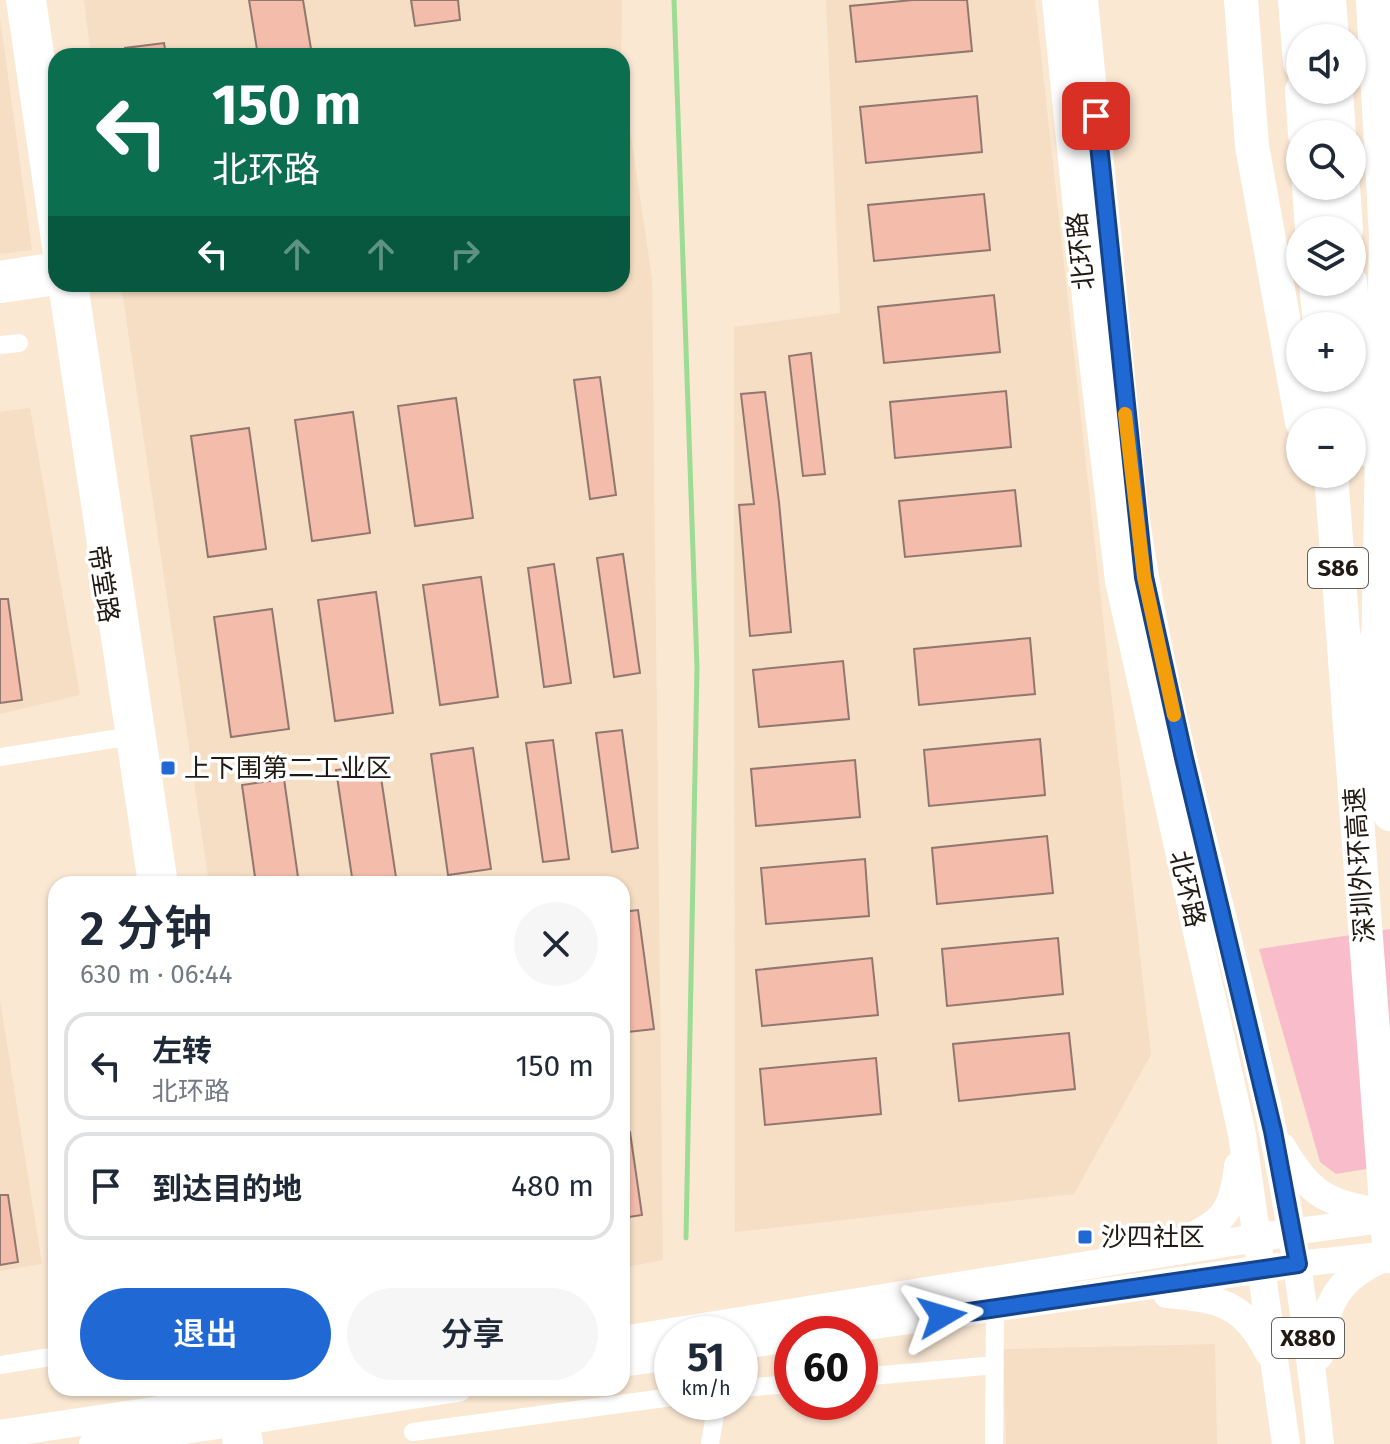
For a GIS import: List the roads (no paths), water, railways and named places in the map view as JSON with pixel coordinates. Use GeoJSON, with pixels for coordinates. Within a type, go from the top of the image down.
{"type":"FeatureCollection","features":[{"type":"Feature","properties":{"kind":"highway"},"geometry":{"type":"LineString","coordinates":[[1241,0],[1252,146],[1299,408]]}},
{"type":"Feature","properties":{"kind":"highway"},"geometry":{"type":"LineString","coordinates":[[1295,0],[1297,24]]}},
{"type":"Feature","properties":{"kind":"highway"},"geometry":{"type":"LineString","coordinates":[[1329,0],[1331,24]]}},
{"type":"Feature","properties":{"kind":"highway"},"geometry":{"type":"LineString","coordinates":[[1373,0],[1386,237],[1378,660]]}},
{"type":"Feature","properties":{"kind":"highway","name":"深圳外环高速"},"geometry":{"type":"LineString","coordinates":[[1351,296],[1390,814]]}},
{"type":"Feature","properties":{"kind":"highway"},"geometry":{"type":"LineString","coordinates":[[1314,488],[1345,663]]}},
{"type":"Feature","properties":{"kind":"highway","name":"深圳外环高速"},"geometry":{"type":"LineString","coordinates":[[1332,488],[1390,1255]]}},
{"type":"Feature","properties":{"kind":"main road","name":"北环路"},"geometry":{"type":"LineString","coordinates":[[1056,0],[1089,327],[1119,581],[1242,1134],[1286,1444]]}},
{"type":"Feature","properties":{"kind":"main road","name":"北环路"},"geometry":{"type":"LineString","coordinates":[[1084,0],[1133,498],[1144,577],[1180,744],[1273,1131],[1298,1264],[1320,1444]]}},
{"type":"Feature","properties":{"kind":"main road"},"geometry":{"type":"LineString","coordinates":[[1273,1131],[1301,1177],[1317,1193],[1338,1203],[1390,1217]]}},
{"type":"Feature","properties":{"kind":"main road"},"geometry":{"type":"LineString","coordinates":[[1146,1256],[1207,1230],[1226,1213],[1235,1189],[1242,1134]]}},
{"type":"Feature","properties":{"kind":"main road"},"geometry":{"type":"LineString","coordinates":[[630,1339],[1390,1217]]}},
{"type":"Feature","properties":{"kind":"main road"},"geometry":{"type":"LineString","coordinates":[[878,1325],[1261,1269],[1390,1255]]}},
{"type":"Feature","properties":{"kind":"main road"},"geometry":{"type":"LineString","coordinates":[[1315,1401],[1322,1332],[1330,1306],[1354,1273],[1390,1255]]}},
{"type":"Feature","properties":{"kind":"main road"},"geometry":{"type":"LineString","coordinates":[[1123,1290],[1207,1298],[1231,1307],[1242,1314],[1259,1334],[1276,1367]]}},
{"type":"Feature","properties":{"kind":"main road"},"geometry":{"type":"LineString","coordinates":[[630,1362],[654,1359]]}},
{"type":"Feature","properties":{"kind":"main road"},"geometry":{"type":"LineString","coordinates":[[93,1444],[238,1413],[285,1396]]}},
{"type":"Feature","properties":{"kind":"main road"},"geometry":{"type":"LineString","coordinates":[[0,1434],[388,1396]]}},
{"type":"Feature","properties":{"kind":"street"},"geometry":{"type":"LineString","coordinates":[[17,0],[48,211]]}},
{"type":"Feature","properties":{"kind":"street"},"geometry":{"type":"LineString","coordinates":[[35,0],[48,87]]}},
{"type":"Feature","properties":{"kind":"street"},"geometry":{"type":"LineString","coordinates":[[0,272],[48,266]]}},
{"type":"Feature","properties":{"kind":"street"},"geometry":{"type":"LineString","coordinates":[[0,292],[48,285]]}},
{"type":"Feature","properties":{"kind":"street","name":"帝堂路"},"geometry":{"type":"LineString","coordinates":[[58,292],[136,735],[165,876]]}},
{"type":"Feature","properties":{"kind":"street","name":"帝堂路"},"geometry":{"type":"LineString","coordinates":[[78,292],[136,735],[148,876]]}},
{"type":"Feature","properties":{"kind":"street"},"geometry":{"type":"LineString","coordinates":[[0,757],[136,735]]}},
{"type":"Feature","properties":{"kind":"street"},"geometry":{"type":"LineString","coordinates":[[994,1444],[995,1309]]}},
{"type":"Feature","properties":{"kind":"street"},"geometry":{"type":"LineString","coordinates":[[0,1365],[48,1357]]}},
{"type":"Feature","properties":{"kind":"street"},"geometry":{"type":"LineString","coordinates":[[878,1375],[995,1365]]}},
{"type":"Feature","properties":{"kind":"street"},"geometry":{"type":"LineString","coordinates":[[413,1432],[654,1399]]}},
{"type":"Feature","properties":{"kind":"street"},"geometry":{"type":"LineString","coordinates":[[710,1444],[714,1420]]}},
{"type":"Feature","properties":{"kind":"waterway"},"geometry":{"type":"LineString","coordinates":[[674,0],[697,668],[686,1238]]}},
{"type":"Feature","properties":{"kind":"place","name":"上下围第二工业区"},"geometry":{"type":"Point","coordinates":[168,768]}},
{"type":"Feature","properties":{"kind":"place","name":"沙四社区"},"geometry":{"type":"Point","coordinates":[1085,1237]}}]}
